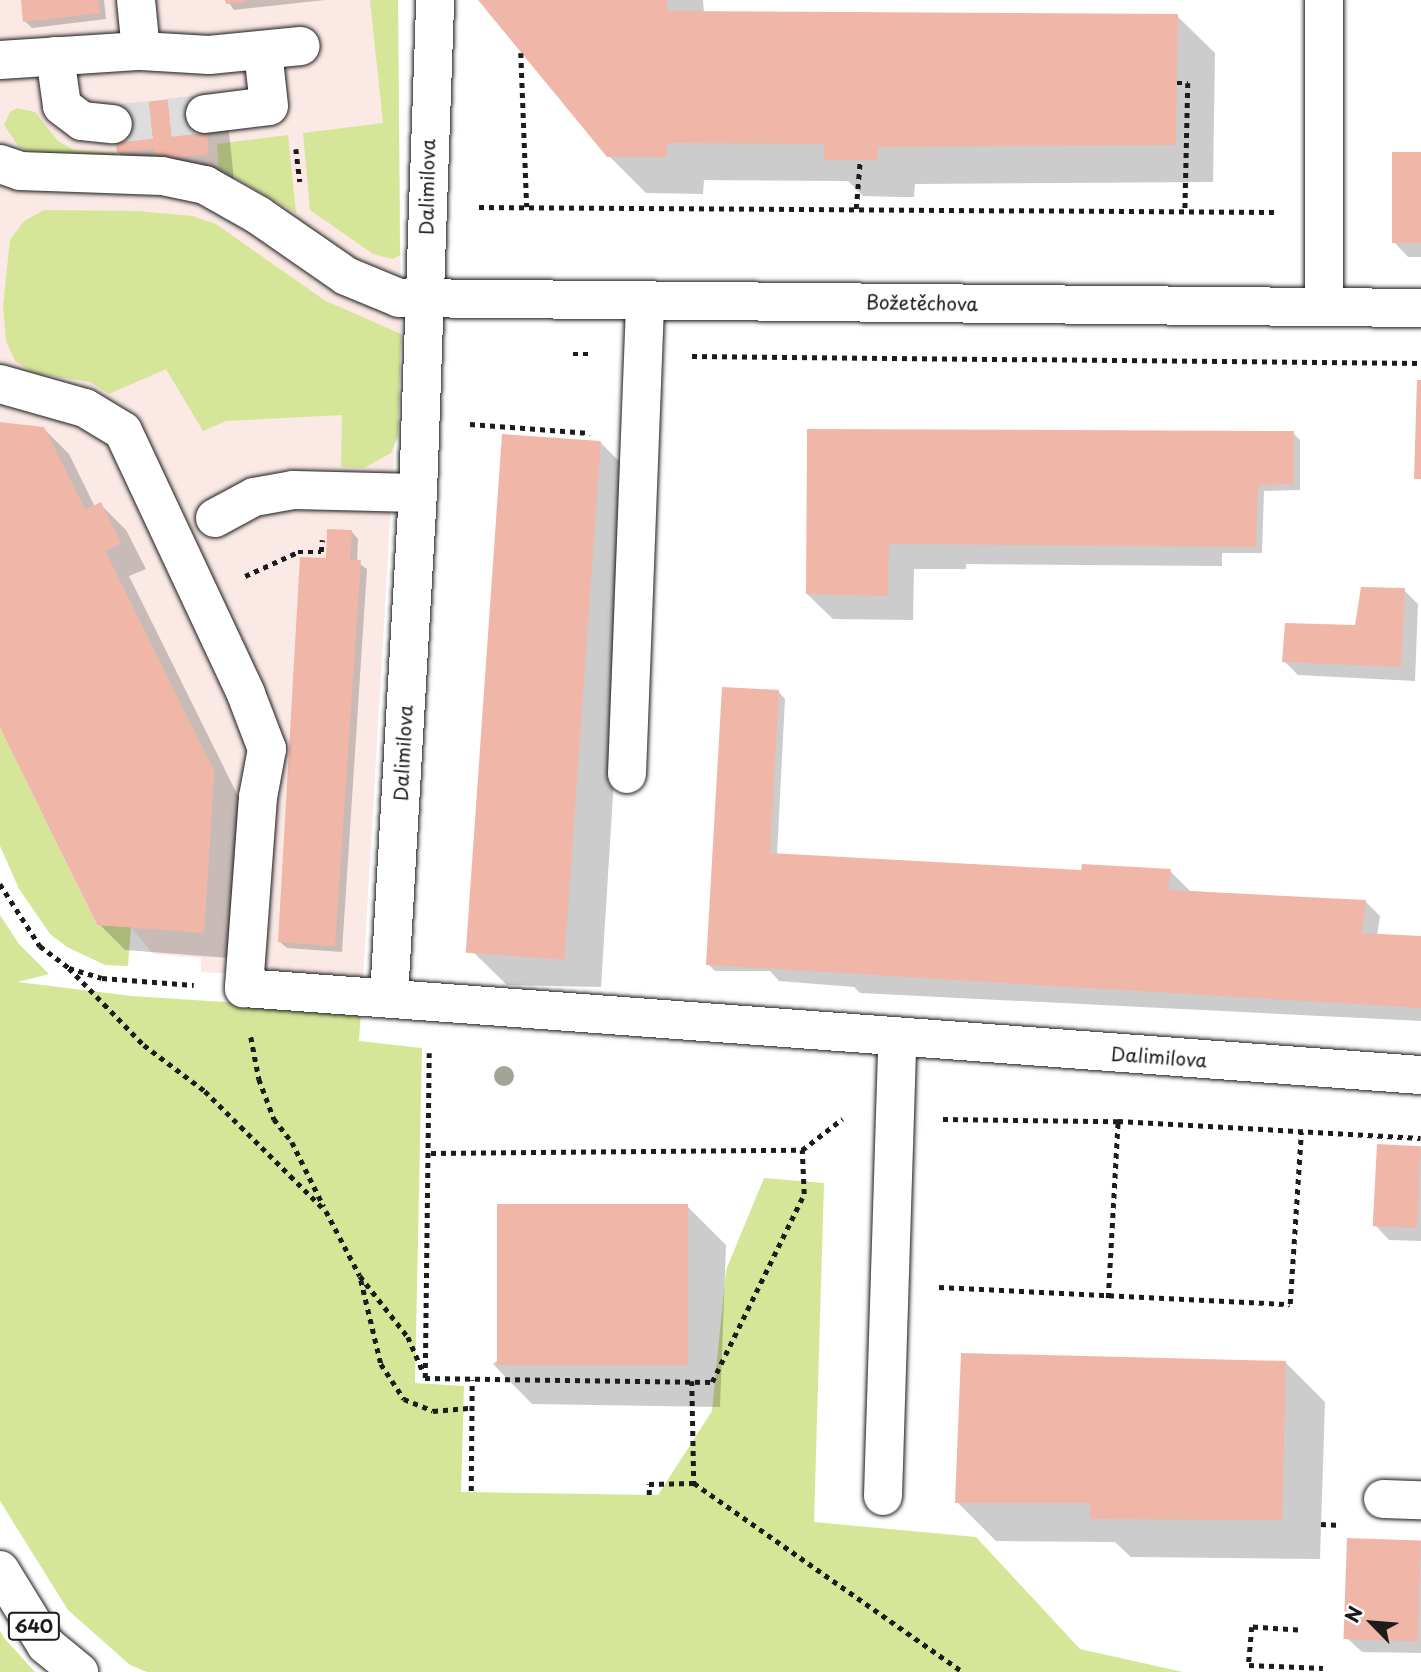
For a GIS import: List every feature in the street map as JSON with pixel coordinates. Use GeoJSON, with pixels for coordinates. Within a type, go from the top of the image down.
{"type":"FeatureCollection","features":[{"type":"Feature","properties":{"kind":"main road"},"geometry":{"type":"LineString","coordinates":[[136,0],[141,51]]}},
{"type":"Feature","properties":{"kind":"main road","name":"Dalimilova"},"geometry":{"type":"LineString","coordinates":[[435,0],[418,493],[389,997],[897,1038],[1421,1075]]}},
{"type":"Feature","properties":{"kind":"main road"},"geometry":{"type":"LineString","coordinates":[[1324,0],[1324,307]]}},
{"type":"Feature","properties":{"kind":"main road"},"geometry":{"type":"LineString","coordinates":[[0,60],[141,51],[209,55],[302,46]]}},
{"type":"Feature","properties":{"kind":"main road"},"geometry":{"type":"LineString","coordinates":[[205,114],[269,106],[263,51]]}},
{"type":"Feature","properties":{"kind":"main road"},"geometry":{"type":"LineString","coordinates":[[55,56],[62,106],[82,121],[113,124]]}},
{"type":"Feature","properties":{"kind":"main road","name":"Božetěchova"},"geometry":{"type":"LineString","coordinates":[[1,168],[38,173],[162,176],[205,185],[367,287],[398,298],[1421,308]]}},
{"type":"Feature","properties":{"kind":"main road"},"geometry":{"type":"LineString","coordinates":[[627,774],[639,437],[646,356],[645,300]]}},
{"type":"Feature","properties":{"kind":"main road"},"geometry":{"type":"LineString","coordinates":[[0,384],[85,408],[123,431],[246,694],[267,749],[258,797],[244,988],[389,997]]}},
{"type":"Feature","properties":{"kind":"main road"},"geometry":{"type":"LineString","coordinates":[[215,519],[254,497],[293,490],[418,493]]}},
{"type":"Feature","properties":{"kind":"main road"},"geometry":{"type":"LineString","coordinates":[[883,1496],[897,1038]]}},
{"type":"Feature","properties":{"kind":"main road"},"geometry":{"type":"LineString","coordinates":[[1383,1499],[1421,1500]]}},
{"type":"Feature","properties":{"kind":"main road","name":"640"},"geometry":{"type":"LineString","coordinates":[[0,1570],[46,1645],[79,1672]]}},
{"type":"Feature","properties":{"kind":"path"},"geometry":{"type":"LineString","coordinates":[[522,53],[527,207]]}},
{"type":"Feature","properties":{"kind":"path"},"geometry":{"type":"LineString","coordinates":[[1177,83],[1188,83],[1185,211]]}},
{"type":"Feature","properties":{"kind":"path"},"geometry":{"type":"LineString","coordinates":[[856,209],[860,160]]}},
{"type":"Feature","properties":{"kind":"path"},"geometry":{"type":"LineString","coordinates":[[426,207],[1290,212],[1324,205]]}},
{"type":"Feature","properties":{"kind":"path"},"geometry":{"type":"LineString","coordinates":[[569,354],[1421,363]]}},
{"type":"Feature","properties":{"kind":"path"},"geometry":{"type":"LineString","coordinates":[[465,424],[639,437]]}},
{"type":"Feature","properties":{"kind":"path"},"geometry":{"type":"LineString","coordinates":[[200,597],[298,552],[321,552],[321,541]]}},
{"type":"Feature","properties":{"kind":"path"},"geometry":{"type":"LineString","coordinates":[[0,884],[40,946],[69,968],[144,1045],[205,1091],[326,1211]]}},
{"type":"Feature","properties":{"kind":"path"},"geometry":{"type":"LineString","coordinates":[[69,968],[102,978],[244,988],[259,1079],[274,1119],[292,1142],[360,1276],[408,1337],[425,1378]]}},
{"type":"Feature","properties":{"kind":"path"},"geometry":{"type":"LineString","coordinates":[[425,1378],[431,1153],[427,1000]]}},
{"type":"Feature","properties":{"kind":"path"},"geometry":{"type":"LineString","coordinates":[[431,1153],[802,1150],[852,1112],[1118,1121],[1421,1139]]}},
{"type":"Feature","properties":{"kind":"path"},"geometry":{"type":"LineString","coordinates":[[1108,1298],[1118,1121]]}},
{"type":"Feature","properties":{"kind":"path"},"geometry":{"type":"LineString","coordinates":[[889,1285],[1108,1298],[1290,1304],[1301,1132]]}},
{"type":"Feature","properties":{"kind":"path"},"geometry":{"type":"LineString","coordinates":[[425,1378],[712,1382],[804,1194],[802,1150]]}},
{"type":"Feature","properties":{"kind":"path"},"geometry":{"type":"LineString","coordinates":[[360,1276],[381,1364],[404,1399],[433,1411],[471,1408]]}},
{"type":"Feature","properties":{"kind":"path"},"geometry":{"type":"LineString","coordinates":[[471,1491],[472,1380]]}},
{"type":"Feature","properties":{"kind":"path"},"geometry":{"type":"LineString","coordinates":[[692,1381],[694,1483]]}},
{"type":"Feature","properties":{"kind":"path"},"geometry":{"type":"LineString","coordinates":[[649,1495],[649,1484],[694,1483],[962,1672]]}},
{"type":"Feature","properties":{"kind":"path"},"geometry":{"type":"LineString","coordinates":[[1321,1524],[1348,1525]]}},
{"type":"Feature","properties":{"kind":"path"},"geometry":{"type":"LineString","coordinates":[[1298,1630],[1252,1627],[1250,1665],[1323,1668]]}},
{"type":"Feature","properties":{"kind":"shaded area"},"geometry":{"type":"Polygon","coordinates":[[[0,0],[398,0],[401,334],[363,980],[201,972],[201,958],[153,954],[131,927],[204,933],[214,771],[105,551],[121,543],[101,503],[85,510],[44,427],[0,422],[0,0]]]}},
{"type":"Feature","properties":{"kind":"green space"},"geometry":{"type":"Polygon","coordinates":[[[370,0],[398,0],[400,255],[393,259],[373,254],[310,210],[303,133],[383,123],[370,0]]]}},
{"type":"Feature","properties":{"kind":"green space"},"geometry":{"type":"Polygon","coordinates":[[[17,108],[35,112],[58,141],[74,150],[117,153],[117,159],[41,156],[19,147],[4,125],[10,112],[17,108]]]}},
{"type":"Feature","properties":{"kind":"green space"},"geometry":{"type":"Polygon","coordinates":[[[288,135],[296,213],[219,168],[218,163],[217,144],[288,135]]]}},
{"type":"Feature","properties":{"kind":"green space"},"geometry":{"type":"Polygon","coordinates":[[[44,210],[138,211],[192,216],[216,224],[324,300],[401,334],[398,436],[391,453],[364,468],[341,467],[342,415],[226,421],[203,431],[166,369],[109,394],[90,382],[34,373],[15,361],[6,341],[3,306],[10,240],[24,221],[44,210]]]}},
{"type":"Feature","properties":{"kind":"green space"},"geometry":{"type":"Polygon","coordinates":[[[0,728],[97,925],[131,927],[128,966],[105,965],[67,947],[50,934],[19,889],[0,846],[0,728]]]}},
{"type":"Feature","properties":{"kind":"green space"},"geometry":{"type":"Polygon","coordinates":[[[0,915],[19,944],[49,974],[18,982],[132,996],[361,1011],[359,1041],[422,1048],[415,1383],[464,1386],[461,1492],[658,1495],[712,1411],[726,1270],[764,1178],[824,1183],[814,1522],[976,1537],[1080,1649],[1183,1672],[147,1672],[130,1665],[68,1610],[0,1501],[0,915]]]}},
{"type":"Feature","properties":{"kind":"green space"},"geometry":{"type":"Polygon","coordinates":[[[0,1631],[5,1639],[35,1672],[0,1672],[0,1631]]]}},
{"type":"Feature","properties":{"kind":"building"},"geometry":{"type":"Polygon","coordinates":[[[21,0],[98,0],[100,13],[23,22],[21,0]]]}},
{"type":"Feature","properties":{"kind":"building"},"geometry":{"type":"Polygon","coordinates":[[[225,0],[246,0],[246,2],[226,4],[225,0]]]}},
{"type":"Feature","properties":{"kind":"building"},"geometry":{"type":"Polygon","coordinates":[[[478,0],[667,0],[667,11],[1178,14],[1176,145],[878,147],[878,160],[824,160],[824,144],[667,143],[667,157],[607,157],[478,0]]]}},
{"type":"Feature","properties":{"kind":"building"},"geometry":{"type":"Polygon","coordinates":[[[203,95],[209,154],[174,158],[154,154],[154,149],[117,153],[111,106],[203,95]]]}},
{"type":"Feature","properties":{"kind":"building"},"geometry":{"type":"Polygon","coordinates":[[[1392,152],[1421,152],[1421,243],[1392,243],[1392,152]]]}},
{"type":"Feature","properties":{"kind":"building"},"geometry":{"type":"Polygon","coordinates":[[[1417,380],[1421,380],[1421,479],[1414,479],[1417,380]]]}},
{"type":"Feature","properties":{"kind":"building"},"geometry":{"type":"Polygon","coordinates":[[[0,422],[44,427],[85,510],[101,502],[121,543],[105,551],[214,771],[204,933],[97,925],[0,728],[0,422]]]}},
{"type":"Feature","properties":{"kind":"building"},"geometry":{"type":"Polygon","coordinates":[[[807,429],[1294,431],[1294,484],[1258,485],[1256,547],[889,544],[888,596],[806,594],[807,429]]]}},
{"type":"Feature","properties":{"kind":"building"},"geometry":{"type":"Polygon","coordinates":[[[502,434],[601,441],[564,960],[466,953],[502,434]]]}},
{"type":"Feature","properties":{"kind":"building"},"geometry":{"type":"Polygon","coordinates":[[[327,529],[352,530],[350,560],[361,560],[335,946],[278,942],[300,557],[326,558],[327,529]]]}},
{"type":"Feature","properties":{"kind":"building"},"geometry":{"type":"Polygon","coordinates":[[[1361,587],[1405,588],[1401,667],[1282,662],[1285,623],[1355,625],[1361,587]]]}},
{"type":"Feature","properties":{"kind":"building"},"geometry":{"type":"Polygon","coordinates":[[[722,687],[779,690],[770,853],[1081,870],[1082,864],[1171,869],[1168,890],[1366,900],[1362,933],[1421,936],[1421,1008],[706,965],[722,687]]]}},
{"type":"Feature","properties":{"kind":"building"},"geometry":{"type":"Polygon","coordinates":[[[1377,1144],[1421,1146],[1417,1228],[1373,1226],[1377,1144]]]}},
{"type":"Feature","properties":{"kind":"building"},"geometry":{"type":"Polygon","coordinates":[[[497,1204],[688,1204],[688,1365],[497,1365],[497,1204]]]}},
{"type":"Feature","properties":{"kind":"building"},"geometry":{"type":"Polygon","coordinates":[[[961,1353],[1286,1361],[1282,1520],[1090,1519],[1090,1503],[955,1503],[961,1353]]]}},
{"type":"Feature","properties":{"kind":"building"},"geometry":{"type":"Polygon","coordinates":[[[1347,1538],[1421,1541],[1417,1642],[1343,1639],[1347,1538]]]}},
{"type":"Feature","properties":{"kind":"tunnel"},"geometry":{"type":"LineString","coordinates":[[113,124],[205,114]]}}]}
